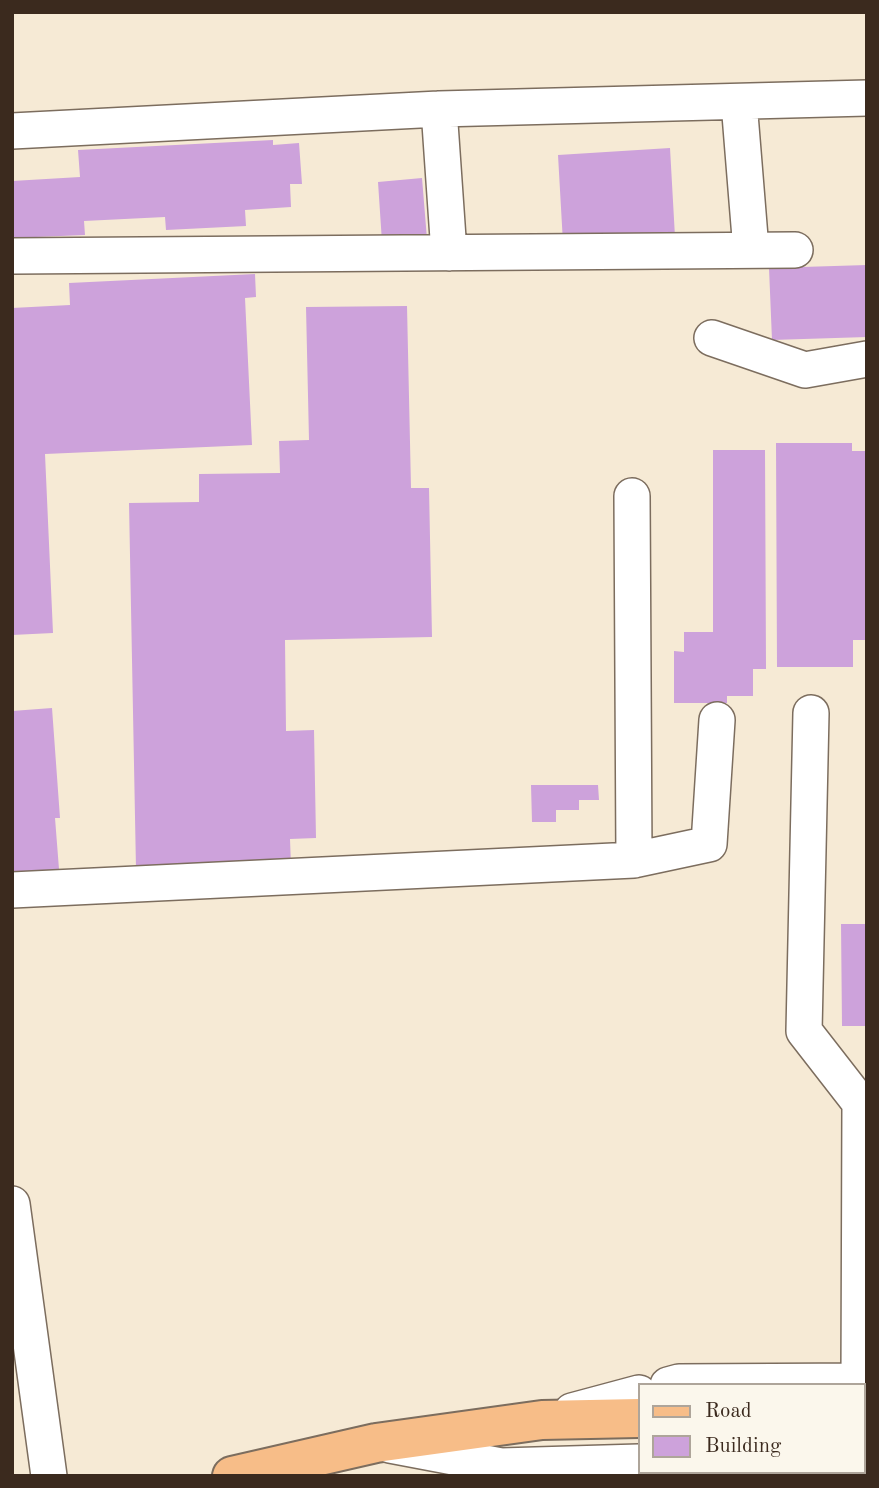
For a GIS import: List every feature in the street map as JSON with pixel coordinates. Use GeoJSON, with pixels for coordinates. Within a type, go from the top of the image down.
{"type":"FeatureCollection","features":[{"type":"Feature","properties":{"kind":"main road"},"geometry":{"type":"LineString","coordinates":[[232,1476],[376,1443],[542,1420],[638,1418]]}},
{"type":"Feature","properties":{"kind":"street"},"geometry":{"type":"LineString","coordinates":[[12,131],[439,109],[867,98]]}},
{"type":"Feature","properties":{"kind":"street"},"geometry":{"type":"LineString","coordinates":[[739,102],[751,250]]}},
{"type":"Feature","properties":{"kind":"street"},"geometry":{"type":"LineString","coordinates":[[439,109],[449,253]]}},
{"type":"Feature","properties":{"kind":"street"},"geometry":{"type":"LineString","coordinates":[[12,256],[795,250]]}},
{"type":"Feature","properties":{"kind":"street"},"geometry":{"type":"LineString","coordinates":[[712,338],[805,370],[867,359]]}},
{"type":"Feature","properties":{"kind":"street"},"geometry":{"type":"LineString","coordinates":[[632,496],[634,860]]}},
{"type":"Feature","properties":{"kind":"street"},"geometry":{"type":"LineString","coordinates":[[811,713],[804,1031],[860,1103],[864,1383]]}},
{"type":"Feature","properties":{"kind":"street"},"geometry":{"type":"LineString","coordinates":[[12,890],[634,860],[709,844],[718,720]]}},
{"type":"Feature","properties":{"kind":"street"},"geometry":{"type":"LineString","coordinates":[[12,1204],[50,1476]]}},
{"type":"Feature","properties":{"kind":"street"},"geometry":{"type":"LineString","coordinates":[[542,1420],[638,1393]]}},
{"type":"Feature","properties":{"kind":"street"},"geometry":{"type":"LineString","coordinates":[[376,1443],[500,1466],[587,1470],[638,1462]]}},
{"type":"Feature","properties":{"kind":"building"},"geometry":{"type":"Polygon","coordinates":[[[273,140],[273,145],[299,143],[302,184],[290,184],[291,207],[245,210],[246,226],[166,230],[165,217],[84,221],[85,235],[12,238],[12,181],[80,177],[78,150],[273,140]]]}},
{"type":"Feature","properties":{"kind":"building"},"geometry":{"type":"Polygon","coordinates":[[[670,148],[675,237],[563,243],[558,155],[670,148]]]}},
{"type":"Feature","properties":{"kind":"building"},"geometry":{"type":"Polygon","coordinates":[[[422,178],[427,239],[382,242],[378,182],[422,178]]]}},
{"type":"Feature","properties":{"kind":"building"},"geometry":{"type":"Polygon","coordinates":[[[867,265],[867,337],[772,340],[769,268],[867,265]]]}},
{"type":"Feature","properties":{"kind":"building"},"geometry":{"type":"Polygon","coordinates":[[[255,274],[256,297],[245,298],[252,445],[45,454],[53,633],[12,635],[12,308],[70,305],[69,283],[255,274]]]}},
{"type":"Feature","properties":{"kind":"building"},"geometry":{"type":"Polygon","coordinates":[[[407,306],[411,488],[429,488],[432,637],[285,640],[286,731],[314,730],[316,838],[290,839],[291,866],[136,869],[129,503],[199,502],[199,474],[280,473],[279,441],[309,440],[306,307],[407,306]]]}},
{"type":"Feature","properties":{"kind":"building"},"geometry":{"type":"Polygon","coordinates":[[[776,443],[852,443],[852,451],[867,451],[867,640],[853,640],[853,667],[777,667],[776,443]]]}},
{"type":"Feature","properties":{"kind":"building"},"geometry":{"type":"Polygon","coordinates":[[[713,450],[765,450],[766,669],[753,669],[753,696],[727,696],[727,703],[674,703],[674,651],[684,652],[684,632],[713,632],[713,450]]]}},
{"type":"Feature","properties":{"kind":"building"},"geometry":{"type":"Polygon","coordinates":[[[52,708],[60,818],[55,818],[60,882],[12,885],[12,711],[52,708]]]}},
{"type":"Feature","properties":{"kind":"building"},"geometry":{"type":"Polygon","coordinates":[[[531,785],[598,785],[599,800],[579,800],[579,810],[556,810],[556,822],[532,822],[531,785]]]}},
{"type":"Feature","properties":{"kind":"building"},"geometry":{"type":"Polygon","coordinates":[[[841,924],[867,924],[867,1026],[842,1026],[841,924]]]}}]}
